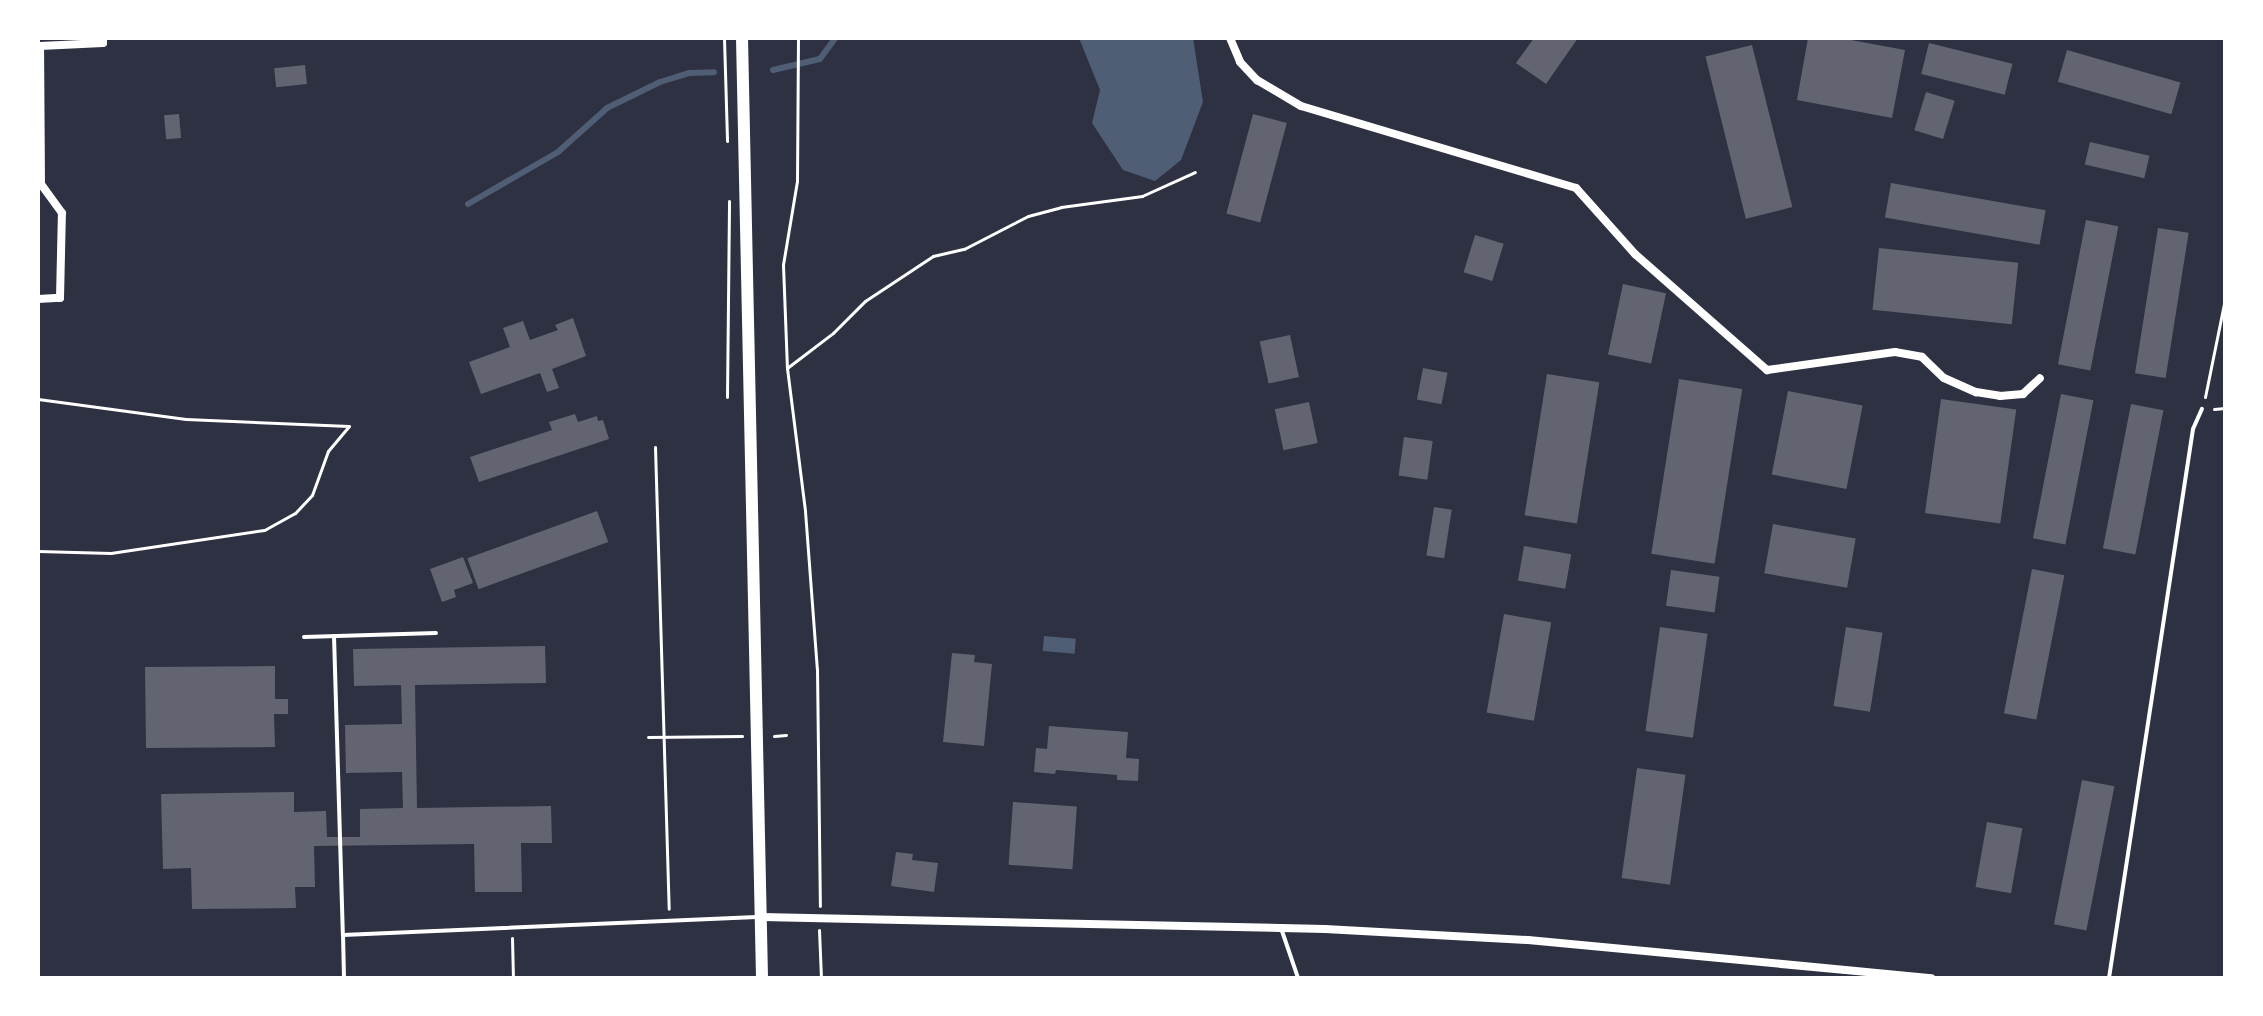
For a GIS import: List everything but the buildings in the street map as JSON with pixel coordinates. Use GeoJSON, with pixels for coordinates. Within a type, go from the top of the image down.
{"type":"FeatureCollection","features":[{"type":"Feature","properties":{"kind":"main road"},"geometry":{"type":"LineString","coordinates":[[742,38],[758,917],[762,978]]}},
{"type":"Feature","properties":{"kind":"street"},"geometry":{"type":"LineString","coordinates":[[38,299],[60,298],[62,213],[41,184],[40,46],[103,43],[103,38]]}},
{"type":"Feature","properties":{"kind":"street"},"geometry":{"type":"LineString","coordinates":[[1230,38],[1240,62],[1257,80],[1301,106],[1576,188],[1635,254],[1767,370],[1895,352],[1922,357],[1944,378],[1960,388],[1976,392],[2000,396],[2023,394],[2040,378]]}},
{"type":"Feature","properties":{"kind":"street"},"geometry":{"type":"LineString","coordinates":[[758,917],[1281,928],[1528,940],[1931,978]]}},
{"type":"Feature","properties":{"kind":"lane"},"geometry":{"type":"LineString","coordinates":[[2109,978],[2193,429],[2202,409]]}},
{"type":"Feature","properties":{"kind":"lane"},"geometry":{"type":"LineString","coordinates":[[304,637],[436,633]]}},
{"type":"Feature","properties":{"kind":"lane"},"geometry":{"type":"LineString","coordinates":[[334,636],[344,978]]}},
{"type":"Feature","properties":{"kind":"lane"},"geometry":{"type":"LineString","coordinates":[[343,935],[758,917]]}},
{"type":"Feature","properties":{"kind":"lane"},"geometry":{"type":"LineString","coordinates":[[1281,928],[1298,978]]}},
{"type":"Feature","properties":{"kind":"path"},"geometry":{"type":"LineString","coordinates":[[724,38],[727,147]]}},
{"type":"Feature","properties":{"kind":"path"},"geometry":{"type":"LineString","coordinates":[[798,38],[797,181],[783,265],[787,368],[805,511],[817,669],[821,978]]}},
{"type":"Feature","properties":{"kind":"path"},"geometry":{"type":"LineString","coordinates":[[787,368],[833,333],[865,301],[933,256],[964,249],[1028,216],[1061,207],[1142,196],[1195,172]]}},
{"type":"Feature","properties":{"kind":"path"},"geometry":{"type":"LineString","coordinates":[[727,397],[729,193]]}},
{"type":"Feature","properties":{"kind":"path"},"geometry":{"type":"LineString","coordinates":[[2202,409],[2225,299]]}},
{"type":"Feature","properties":{"kind":"path"},"geometry":{"type":"LineString","coordinates":[[38,399],[186,419],[349,426],[328,451],[312,495],[295,513],[264,530],[111,553],[38,551]]}},
{"type":"Feature","properties":{"kind":"path"},"geometry":{"type":"LineString","coordinates":[[655,447],[669,921]]}},
{"type":"Feature","properties":{"kind":"path"},"geometry":{"type":"LineString","coordinates":[[648,737],[786,735]]}},
{"type":"Feature","properties":{"kind":"path"},"geometry":{"type":"LineString","coordinates":[[512,928],[513,978]]}},
{"type":"Feature","properties":{"kind":"water"},"geometry":{"type":"Polygon","coordinates":[[[1079,38],[1193,38],[1203,102],[1181,160],[1155,181],[1123,170],[1092,123],[1100,90],[1079,38]]]}},
{"type":"Feature","properties":{"kind":"water"},"geometry":{"type":"Polygon","coordinates":[[[1044,636],[1076,639],[1075,654],[1043,651],[1044,636]]]}},
{"type":"Feature","properties":{"kind":"waterway"},"geometry":{"type":"LineString","coordinates":[[773,70],[820,59],[835,38]]}},
{"type":"Feature","properties":{"kind":"waterway"},"geometry":{"type":"LineString","coordinates":[[468,204],[558,152],[607,108],[660,82],[689,73],[714,72]]}}]}
